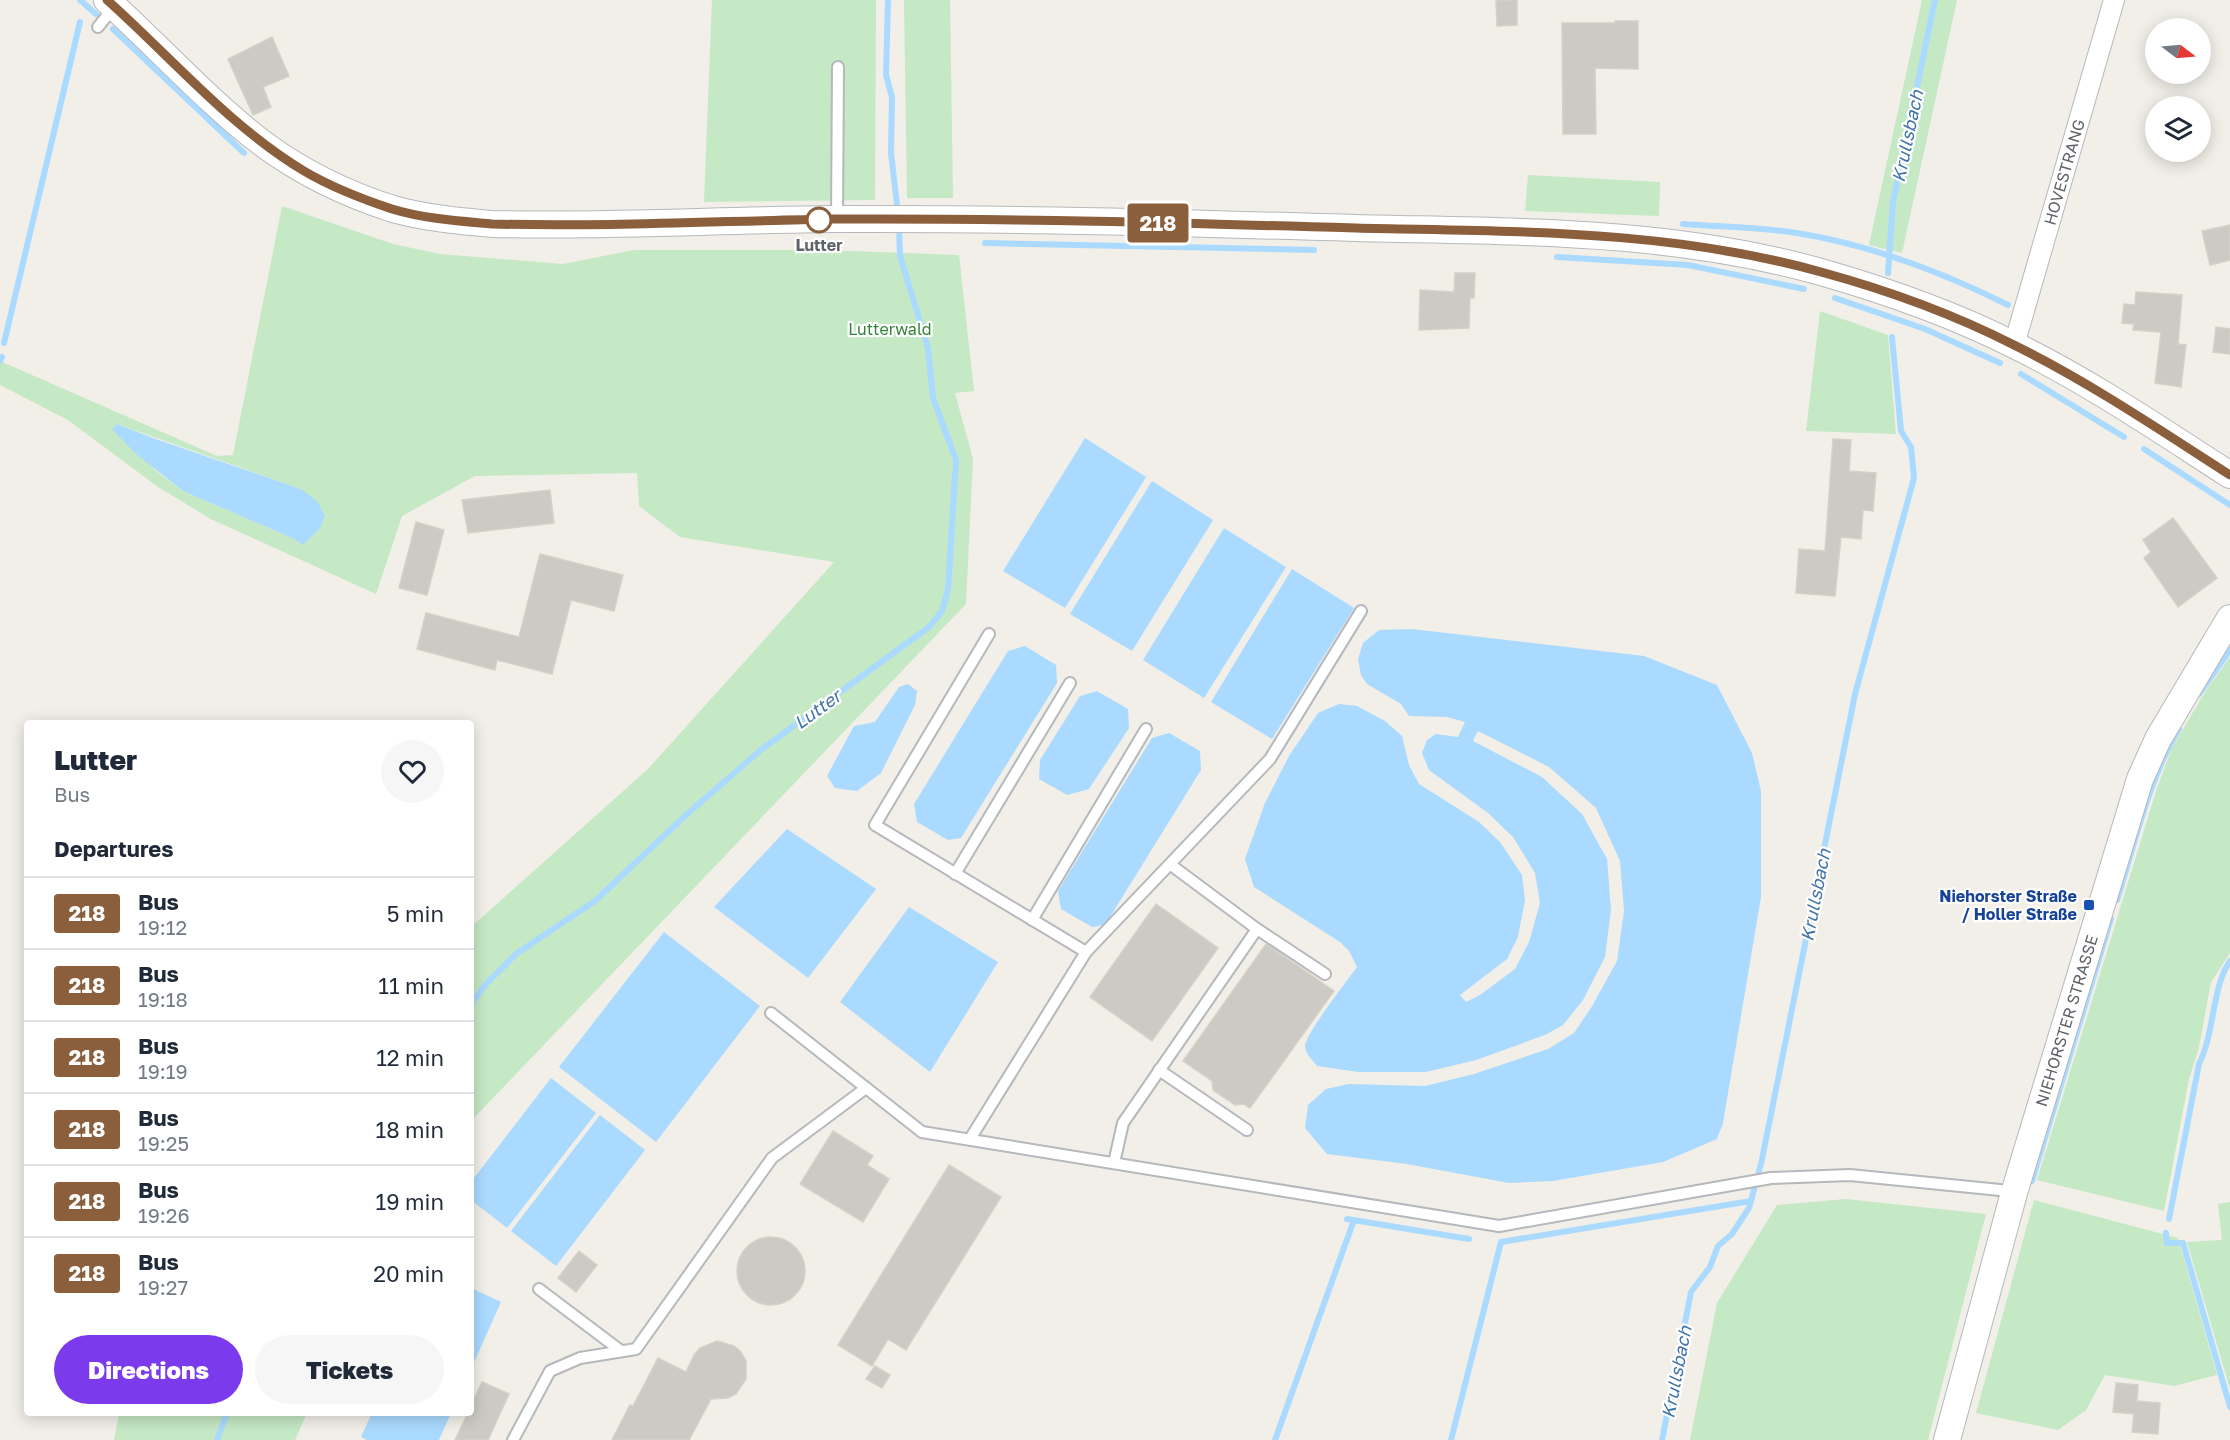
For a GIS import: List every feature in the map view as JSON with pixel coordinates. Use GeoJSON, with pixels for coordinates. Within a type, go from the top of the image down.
{"type":"FeatureCollection","features":[{"type":"Feature","properties":{"kind":"street","name":"HOVESTRANG"},"geometry":{"type":"LineString","coordinates":[[2014,345],[2115,0]]}},
{"type":"Feature","properties":{"kind":"street"},"geometry":{"type":"LineString","coordinates":[[109,1],[219,106],[262,142],[305,171],[346,192],[394,209],[443,220],[502,225],[837,219],[1195,224],[1508,232],[1652,239],[1734,251],[1824,273],[1958,319],[2078,379],[2230,476]]}},
{"type":"Feature","properties":{"kind":"street","name":"NIEHORSTER STRASSE"},"geometry":{"type":"LineString","coordinates":[[1947,1440],[2014,1193],[2140,779],[2158,738],[2230,618]]}},
{"type":"Feature","properties":{"kind":"lane"},"geometry":{"type":"LineString","coordinates":[[98,27],[106,17],[109,1]]}},
{"type":"Feature","properties":{"kind":"lane"},"geometry":{"type":"LineString","coordinates":[[837,219],[838,66]]}},
{"type":"Feature","properties":{"kind":"lane"},"geometry":{"type":"LineString","coordinates":[[970,1139],[1086,952],[1270,759],[1361,611]]}},
{"type":"Feature","properties":{"kind":"lane"},"geometry":{"type":"LineString","coordinates":[[989,634],[874,825],[1086,952]]}},
{"type":"Feature","properties":{"kind":"lane"},"geometry":{"type":"LineString","coordinates":[[955,874],[1070,683]]}},
{"type":"Feature","properties":{"kind":"lane"},"geometry":{"type":"LineString","coordinates":[[1032,920],[1146,729]]}},
{"type":"Feature","properties":{"kind":"lane"},"geometry":{"type":"LineString","coordinates":[[1171,865],[1257,929],[1325,974]]}},
{"type":"Feature","properties":{"kind":"lane"},"geometry":{"type":"LineString","coordinates":[[1114,1162],[1123,1123],[1257,929]]}},
{"type":"Feature","properties":{"kind":"lane"},"geometry":{"type":"LineString","coordinates":[[771,1013],[922,1132],[1499,1226],[1771,1179],[1850,1174],[2014,1193]]}},
{"type":"Feature","properties":{"kind":"lane"},"geometry":{"type":"LineString","coordinates":[[1159,1070],[1247,1130]]}},
{"type":"Feature","properties":{"kind":"lane"},"geometry":{"type":"LineString","coordinates":[[513,1440],[550,1371],[580,1358],[636,1349],[772,1158],[866,1088]]}},
{"type":"Feature","properties":{"kind":"lane"},"geometry":{"type":"LineString","coordinates":[[539,1289],[621,1351]]}},
{"type":"Feature","properties":{"kind":"green space"},"geometry":{"type":"Polygon","coordinates":[[[712,0],[876,0],[875,200],[704,202],[712,0]]]}},
{"type":"Feature","properties":{"kind":"green space"},"geometry":{"type":"Polygon","coordinates":[[[904,0],[950,0],[953,198],[907,198],[904,0]]]}},
{"type":"Feature","properties":{"kind":"green space"},"geometry":{"type":"Polygon","coordinates":[[[1922,0],[1957,0],[1902,253],[1869,245],[1922,0]]]}},
{"type":"Feature","properties":{"kind":"green space"},"geometry":{"type":"Polygon","coordinates":[[[1528,175],[1660,182],[1659,216],[1525,211],[1528,175]]]}},
{"type":"Feature","properties":{"kind":"green space","name":"Lutterwald"},"geometry":{"type":"Polygon","coordinates":[[[282,206],[393,244],[440,254],[563,264],[634,250],[822,250],[959,255],[974,391],[955,393],[973,459],[966,604],[474,1118],[474,924],[648,769],[834,562],[680,537],[639,506],[637,473],[475,476],[402,516],[376,594],[211,519],[158,487],[68,420],[0,385],[0,361],[217,456],[233,455],[282,206]],[[117,424],[155,470],[183,491],[292,538],[303,545],[301,489],[117,424]]]}},
{"type":"Feature","properties":{"kind":"green space"},"geometry":{"type":"Polygon","coordinates":[[[1820,311],[1888,335],[1896,434],[1806,431],[1820,311]]]}},
{"type":"Feature","properties":{"kind":"green space"},"geometry":{"type":"Polygon","coordinates":[[[2230,657],[2230,953],[2211,982],[2199,1047],[2189,1079],[2164,1211],[2037,1180],[2157,788],[2172,748],[2205,692],[2230,657]]]}},
{"type":"Feature","properties":{"kind":"green space"},"geometry":{"type":"Polygon","coordinates":[[[1846,1199],[1986,1214],[1928,1440],[1690,1440],[1717,1303],[1777,1205],[1846,1199]]]}},
{"type":"Feature","properties":{"kind":"green space"},"geometry":{"type":"Polygon","coordinates":[[[2034,1200],[2178,1238],[2217,1375],[2174,1386],[2105,1375],[2086,1410],[2058,1430],[1976,1413],[2034,1200]]]}},
{"type":"Feature","properties":{"kind":"green space"},"geometry":{"type":"Polygon","coordinates":[[[2230,1202],[2230,1389],[2187,1242],[2222,1240],[2218,1204],[2230,1202]]]}},
{"type":"Feature","properties":{"kind":"green space"},"geometry":{"type":"Polygon","coordinates":[[[118,1416],[306,1416],[295,1440],[114,1440],[118,1416]]]}},
{"type":"Feature","properties":{"kind":"water"},"geometry":{"type":"Polygon","coordinates":[[[117,424],[301,489],[317,501],[325,516],[320,528],[303,545],[292,538],[183,491],[135,453],[112,429],[117,424]]]}},
{"type":"Feature","properties":{"kind":"water"},"geometry":{"type":"Polygon","coordinates":[[[1085,438],[1146,477],[1065,608],[1003,571],[1085,438]]]}},
{"type":"Feature","properties":{"kind":"water"},"geometry":{"type":"Polygon","coordinates":[[[1152,481],[1213,520],[1132,651],[1070,614],[1152,481]]]}},
{"type":"Feature","properties":{"kind":"water"},"geometry":{"type":"Polygon","coordinates":[[[1224,528],[1286,567],[1204,698],[1143,660],[1224,528]]]}},
{"type":"Feature","properties":{"kind":"water"},"geometry":{"type":"Polygon","coordinates":[[[1292,569],[1354,608],[1272,739],[1211,702],[1292,569]]]}},
{"type":"Feature","properties":{"kind":"water"},"geometry":{"type":"Polygon","coordinates":[[[1412,629],[1644,656],[1717,685],[1752,753],[1761,791],[1761,897],[1723,1123],[1717,1139],[1663,1162],[1553,1181],[1509,1183],[1407,1164],[1327,1154],[1305,1128],[1308,1105],[1326,1089],[1349,1084],[1425,1086],[1474,1074],[1548,1049],[1574,1033],[1617,961],[1624,911],[1620,861],[1596,808],[1549,767],[1478,731],[1473,741],[1542,777],[1582,814],[1607,859],[1611,910],[1605,957],[1583,1000],[1563,1025],[1545,1035],[1476,1060],[1426,1072],[1358,1072],[1317,1066],[1308,1054],[1305,1046],[1312,1030],[1357,967],[1349,951],[1340,942],[1254,887],[1245,859],[1265,803],[1289,756],[1318,713],[1339,704],[1357,706],[1385,721],[1402,736],[1409,765],[1419,784],[1479,822],[1500,842],[1522,875],[1525,900],[1518,937],[1507,959],[1460,995],[1466,1002],[1480,995],[1515,969],[1529,942],[1540,903],[1535,873],[1513,837],[1488,813],[1429,770],[1422,753],[1427,740],[1436,734],[1458,737],[1465,722],[1447,717],[1409,716],[1401,704],[1367,684],[1361,675],[1358,659],[1363,643],[1379,630],[1412,629]]]}},
{"type":"Feature","properties":{"kind":"water"},"geometry":{"type":"Polygon","coordinates":[[[1025,646],[1056,665],[1057,683],[961,838],[948,840],[917,822],[914,804],[1008,651],[1025,646]]]}},
{"type":"Feature","properties":{"kind":"water"},"geometry":{"type":"Polygon","coordinates":[[[908,684],[917,691],[915,705],[881,773],[857,791],[835,788],[827,776],[854,726],[875,722],[899,687],[908,684]]]}},
{"type":"Feature","properties":{"kind":"water"},"geometry":{"type":"Polygon","coordinates":[[[1097,691],[1128,709],[1129,728],[1089,789],[1067,795],[1039,779],[1040,760],[1080,696],[1097,691]]]}},
{"type":"Feature","properties":{"kind":"water"},"geometry":{"type":"Polygon","coordinates":[[[1169,733],[1200,751],[1201,770],[1105,925],[1092,927],[1061,909],[1058,891],[1152,738],[1169,733]]]}},
{"type":"Feature","properties":{"kind":"water"},"geometry":{"type":"Polygon","coordinates":[[[787,829],[876,889],[808,978],[714,907],[787,829]]]}},
{"type":"Feature","properties":{"kind":"water"},"geometry":{"type":"Polygon","coordinates":[[[909,907],[998,962],[930,1072],[840,1002],[909,907]]]}},
{"type":"Feature","properties":{"kind":"water"},"geometry":{"type":"Polygon","coordinates":[[[664,932],[760,1006],[656,1142],[559,1067],[664,932]]]}},
{"type":"Feature","properties":{"kind":"water"},"geometry":{"type":"Polygon","coordinates":[[[551,1078],[596,1113],[507,1228],[474,1202],[474,1178],[551,1078]]]}},
{"type":"Feature","properties":{"kind":"water"},"geometry":{"type":"Polygon","coordinates":[[[600,1115],[645,1150],[556,1266],[511,1231],[600,1115]]]}},
{"type":"Feature","properties":{"kind":"water"},"geometry":{"type":"Polygon","coordinates":[[[474,1289],[501,1302],[474,1362],[474,1289]]]}},
{"type":"Feature","properties":{"kind":"water"},"geometry":{"type":"Polygon","coordinates":[[[371,1416],[450,1416],[439,1440],[367,1440],[361,1437],[371,1416]]]}},
{"type":"Feature","properties":{"kind":"building"},"geometry":{"type":"Polygon","coordinates":[[[1496,0],[1517,0],[1517,25],[1497,26],[1496,0]]]}},
{"type":"Feature","properties":{"kind":"building"},"geometry":{"type":"Polygon","coordinates":[[[1615,21],[1638,21],[1638,69],[1595,68],[1596,134],[1563,134],[1562,23],[1615,23],[1615,21]]]}},
{"type":"Feature","properties":{"kind":"building"},"geometry":{"type":"Polygon","coordinates":[[[272,37],[289,76],[263,87],[271,107],[253,115],[228,59],[272,37]]]}},
{"type":"Feature","properties":{"kind":"building"},"geometry":{"type":"Polygon","coordinates":[[[2230,225],[2230,260],[2210,265],[2202,231],[2230,225]]]}},
{"type":"Feature","properties":{"kind":"building"},"geometry":{"type":"Polygon","coordinates":[[[1455,273],[1475,273],[1474,298],[1470,298],[1469,328],[1419,330],[1420,290],[1454,292],[1455,273]]]}},
{"type":"Feature","properties":{"kind":"building"},"geometry":{"type":"Polygon","coordinates":[[[2136,292],[2182,295],[2178,344],[2186,345],[2181,387],[2155,383],[2161,332],[2133,330],[2134,324],[2122,323],[2124,304],[2135,305],[2136,292]]]}},
{"type":"Feature","properties":{"kind":"building"},"geometry":{"type":"Polygon","coordinates":[[[2216,327],[2230,329],[2230,354],[2213,352],[2216,327]]]}},
{"type":"Feature","properties":{"kind":"building"},"geometry":{"type":"Polygon","coordinates":[[[1833,439],[1851,440],[1849,471],[1876,473],[1873,511],[1863,510],[1861,539],[1841,537],[1835,596],[1796,593],[1799,549],[1825,551],[1833,439]]]}},
{"type":"Feature","properties":{"kind":"building"},"geometry":{"type":"Polygon","coordinates":[[[550,490],[554,523],[468,533],[462,500],[550,490]]]}},
{"type":"Feature","properties":{"kind":"building"},"geometry":{"type":"Polygon","coordinates":[[[2173,518],[2217,578],[2178,607],[2144,558],[2151,552],[2143,540],[2173,518]]]}},
{"type":"Feature","properties":{"kind":"building"},"geometry":{"type":"Polygon","coordinates":[[[416,522],[444,530],[427,595],[399,588],[416,522]]]}},
{"type":"Feature","properties":{"kind":"building"},"geometry":{"type":"Polygon","coordinates":[[[540,554],[623,575],[614,611],[571,600],[552,674],[497,660],[495,670],[417,649],[426,613],[519,637],[540,554]]]}},
{"type":"Feature","properties":{"kind":"building"},"geometry":{"type":"Polygon","coordinates":[[[1156,904],[1218,948],[1152,1041],[1090,997],[1156,904]]]}},
{"type":"Feature","properties":{"kind":"building"},"geometry":{"type":"Polygon","coordinates":[[[1266,944],[1334,991],[1250,1108],[1244,1104],[1235,1105],[1213,1090],[1212,1081],[1183,1061],[1266,944]]]}},
{"type":"Feature","properties":{"kind":"building"},"geometry":{"type":"Polygon","coordinates":[[[833,1131],[873,1156],[867,1165],[889,1179],[863,1222],[800,1184],[833,1131]]]}},
{"type":"Feature","properties":{"kind":"building"},"geometry":{"type":"Polygon","coordinates":[[[949,1165],[1001,1197],[906,1350],[888,1339],[872,1366],[838,1345],[949,1165]]]}},
{"type":"Feature","properties":{"kind":"building"},"geometry":{"type":"Polygon","coordinates":[[[771,1237],[784,1239],[795,1247],[803,1258],[805,1271],[803,1284],[795,1295],[784,1303],[771,1305],[758,1303],[747,1295],[739,1284],[737,1271],[739,1258],[747,1247],[758,1239],[771,1237]]]}},
{"type":"Feature","properties":{"kind":"building"},"geometry":{"type":"Polygon","coordinates":[[[579,1251],[597,1265],[576,1292],[558,1278],[579,1251]]]}},
{"type":"Feature","properties":{"kind":"building"},"geometry":{"type":"Polygon","coordinates":[[[717,1341],[734,1346],[741,1352],[746,1361],[746,1379],[736,1394],[728,1398],[711,1399],[689,1440],[612,1440],[658,1358],[686,1372],[700,1348],[717,1341]]]}},
{"type":"Feature","properties":{"kind":"building"},"geometry":{"type":"Polygon","coordinates":[[[875,1366],[890,1375],[882,1388],[866,1379],[875,1366]]]}},
{"type":"Feature","properties":{"kind":"building"},"geometry":{"type":"Polygon","coordinates":[[[482,1382],[509,1394],[488,1440],[455,1440],[467,1416],[474,1416],[474,1399],[482,1382]]]}},
{"type":"Feature","properties":{"kind":"building"},"geometry":{"type":"Polygon","coordinates":[[[2116,1383],[2138,1385],[2137,1401],[2160,1403],[2158,1434],[2132,1432],[2134,1414],[2113,1412],[2116,1383]]]}},
{"type":"Feature","properties":{"kind":"waterway"},"geometry":{"type":"LineString","coordinates":[[80,0],[96,14]]}},
{"type":"Feature","properties":{"kind":"waterway","name":"Lutter"},"geometry":{"type":"LineString","coordinates":[[888,0],[886,75],[892,97],[891,153],[898,213]]}},
{"type":"Feature","properties":{"kind":"waterway","name":"Krullsbach"},"geometry":{"type":"LineString","coordinates":[[1888,273],[1893,202],[1935,0]]}},
{"type":"Feature","properties":{"kind":"waterway"},"geometry":{"type":"LineString","coordinates":[[4,343],[80,22]]}},
{"type":"Feature","properties":{"kind":"waterway"},"geometry":{"type":"LineString","coordinates":[[113,29],[244,153]]}},
{"type":"Feature","properties":{"kind":"waterway"},"geometry":{"type":"LineString","coordinates":[[1683,224],[1754,228],[1825,238],[1906,261],[2008,305]]}},
{"type":"Feature","properties":{"kind":"waterway","name":"Lutter"},"geometry":{"type":"LineString","coordinates":[[474,1000],[486,984],[516,954],[595,901],[687,814],[762,749],[929,627],[942,611],[948,589],[956,460],[933,398],[928,348],[900,256],[899,226]]}},
{"type":"Feature","properties":{"kind":"waterway"},"geometry":{"type":"LineString","coordinates":[[985,243],[1314,250]]}},
{"type":"Feature","properties":{"kind":"waterway"},"geometry":{"type":"LineString","coordinates":[[1557,257],[1688,265],[1804,289]]}},
{"type":"Feature","properties":{"kind":"waterway"},"geometry":{"type":"LineString","coordinates":[[1835,298],[1925,329],[2000,363]]}},
{"type":"Feature","properties":{"kind":"waterway","name":"Krullsbach"},"geometry":{"type":"LineString","coordinates":[[1662,1440],[1691,1292],[1710,1267],[1718,1246],[1732,1234],[1749,1208],[1761,1164],[1855,694],[1914,478],[1911,447],[1901,431],[1892,337]]}},
{"type":"Feature","properties":{"kind":"waterway"},"geometry":{"type":"LineString","coordinates":[[0,361],[2,357]]}},
{"type":"Feature","properties":{"kind":"waterway"},"geometry":{"type":"LineString","coordinates":[[2021,374],[2124,437]]}},
{"type":"Feature","properties":{"kind":"waterway"},"geometry":{"type":"LineString","coordinates":[[2144,449],[2230,505]]}},
{"type":"Feature","properties":{"kind":"waterway"},"geometry":{"type":"LineString","coordinates":[[2199,694],[2230,650]]}},
{"type":"Feature","properties":{"kind":"waterway"},"geometry":{"type":"LineString","coordinates":[[2117,900],[2151,791],[2179,729]]}},
{"type":"Feature","properties":{"kind":"waterway"},"geometry":{"type":"LineString","coordinates":[[2032,1181],[2111,919]]}},
{"type":"Feature","properties":{"kind":"waterway"},"geometry":{"type":"LineString","coordinates":[[2169,1219],[2199,1064],[2208,1038],[2216,996],[2224,971],[2230,961]]}},
{"type":"Feature","properties":{"kind":"waterway"},"geometry":{"type":"LineString","coordinates":[[1451,1440],[1501,1242],[1751,1201]]}},
{"type":"Feature","properties":{"kind":"waterway"},"geometry":{"type":"LineString","coordinates":[[1347,1219],[1469,1239]]}},
{"type":"Feature","properties":{"kind":"waterway"},"geometry":{"type":"LineString","coordinates":[[1275,1440],[1354,1220]]}},
{"type":"Feature","properties":{"kind":"waterway"},"geometry":{"type":"LineString","coordinates":[[2166,1233],[2167,1243],[2183,1243],[2230,1407]]}},
{"type":"Feature","properties":{"kind":"waterway","name":"Lutter"},"geometry":{"type":"LineString","coordinates":[[217,1440],[226,1416]]}},
{"type":"Feature","properties":{"kind":"bus line","name":"218"},"geometry":{"type":"LineString","coordinates":[[107,0],[219,106],[262,142],[305,171],[346,192],[394,209],[443,220],[533,225],[837,219],[1195,224],[1580,234],[1693,244],[1734,251],[1824,273],[1958,319],[2078,379],[2230,475]]}},
{"type":"Feature","properties":{"kind":"place","name":"Lutter"},"geometry":{"type":"Point","coordinates":[819,220]}},
{"type":"Feature","properties":{"kind":"place","name":"Niehorster Straße / Holler Straße"},"geometry":{"type":"Point","coordinates":[2089,905]}}]}
